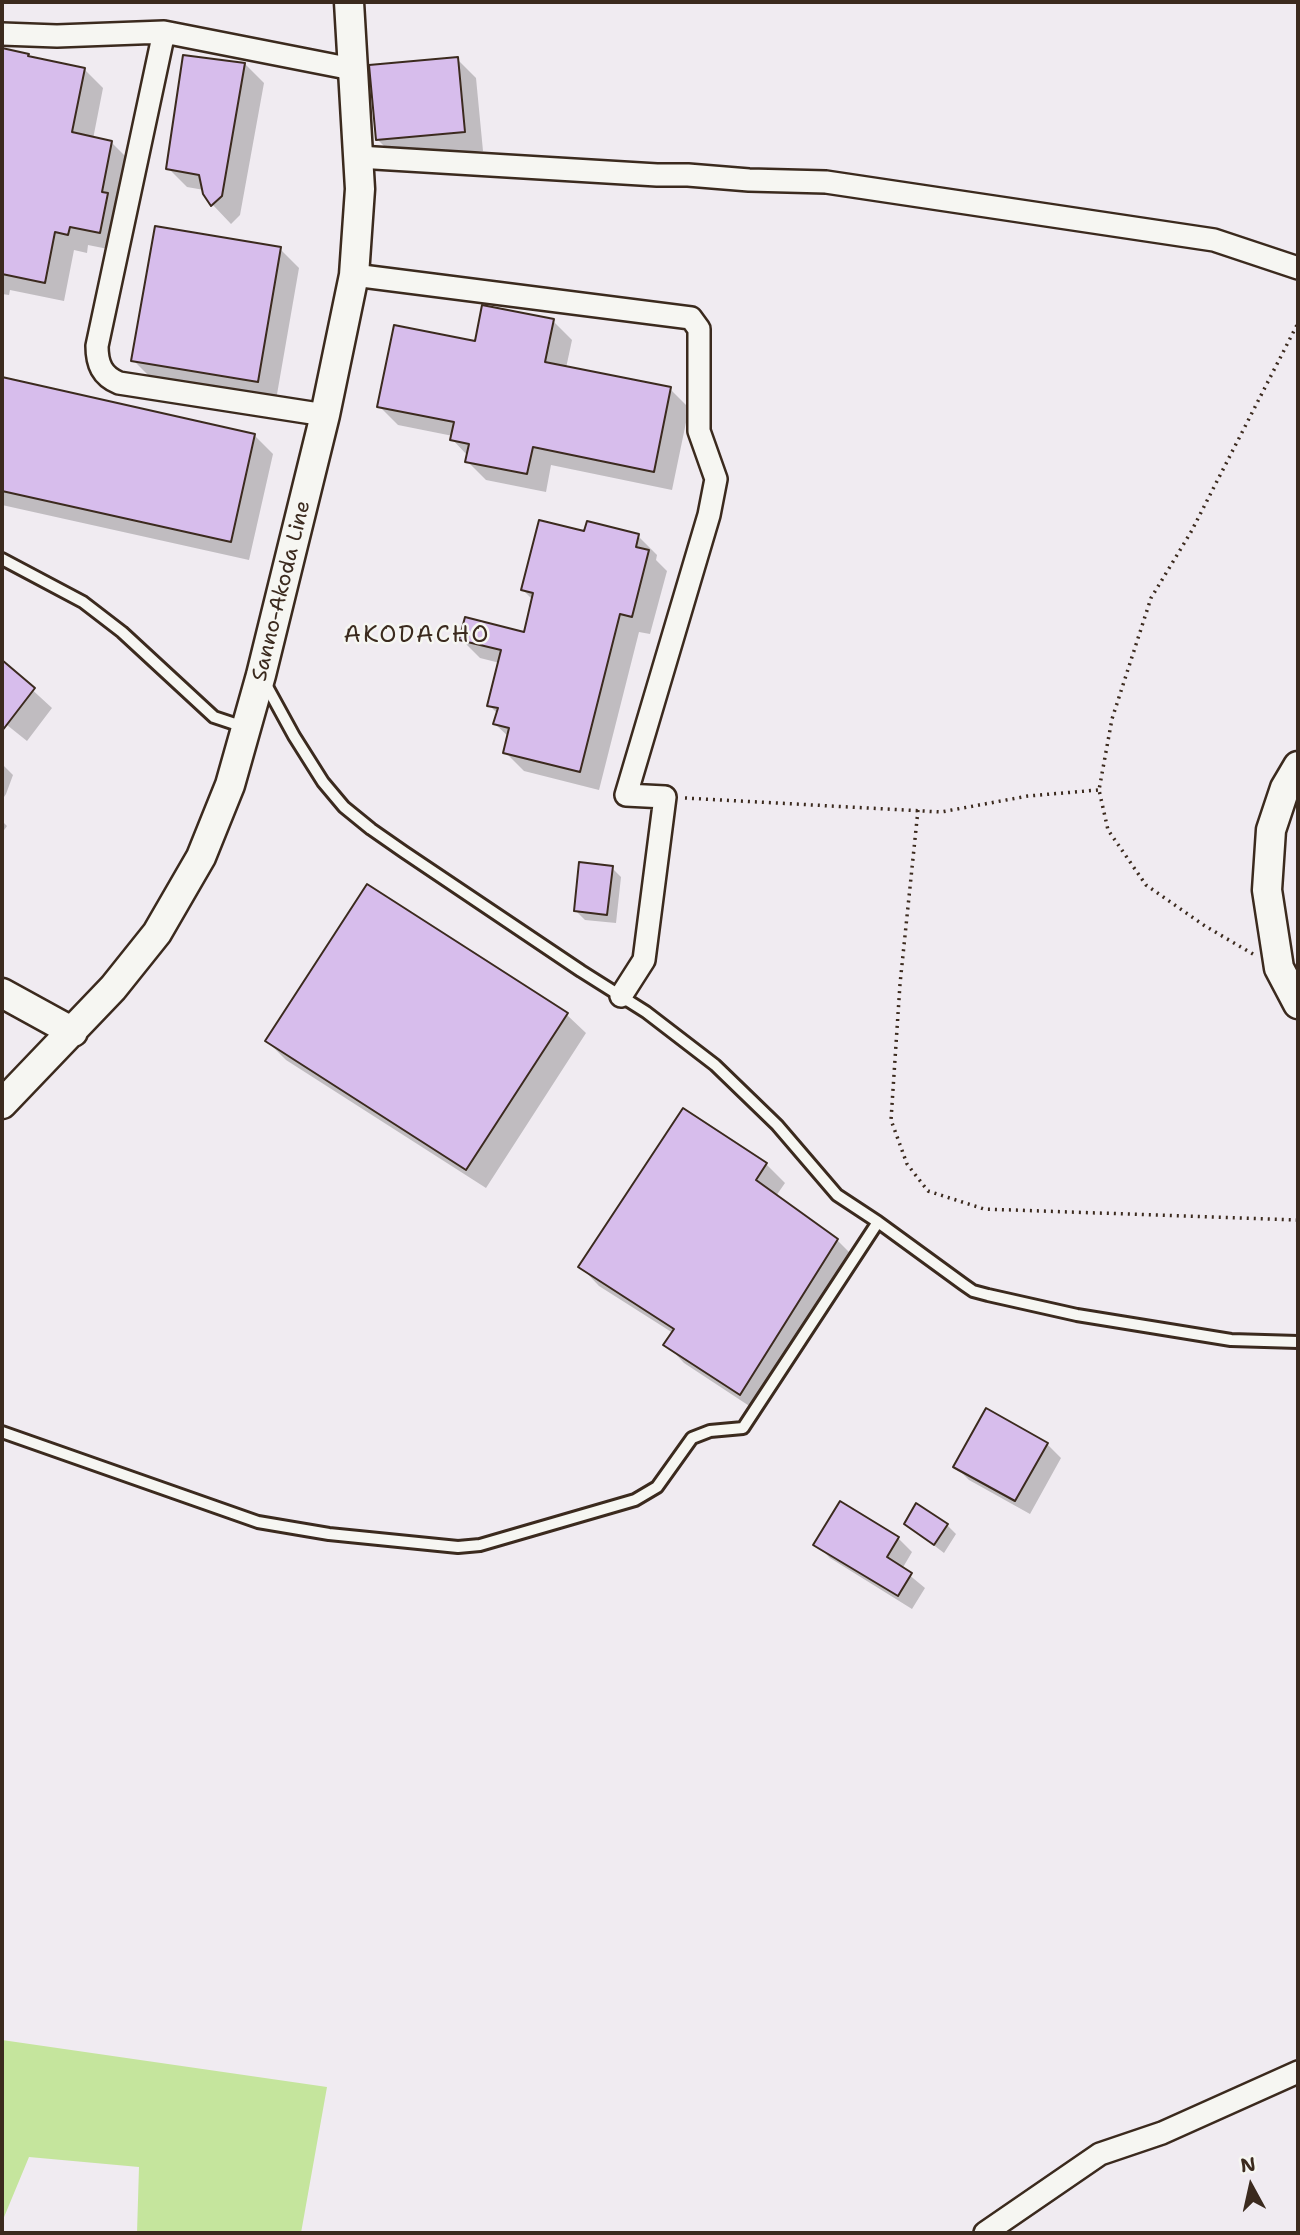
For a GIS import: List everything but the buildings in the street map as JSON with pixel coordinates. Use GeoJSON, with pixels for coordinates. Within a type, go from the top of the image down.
{"type":"FeatureCollection","features":[{"type":"Feature","properties":{"kind":"main road","name":"Sanno-Akoda Line"},"geometry":{"type":"LineString","coordinates":[[2,1104],[73,1032],[142,951],[180,897],[217,822],[247,727],[325,415],[354,275],[359,214],[358,157],[349,2]]}},
{"type":"Feature","properties":{"kind":"main road"},"geometry":{"type":"LineString","coordinates":[[1298,766],[1285,788],[1271,830],[1267,890],[1279,968],[1298,1004]]}},
{"type":"Feature","properties":{"kind":"main road"},"geometry":{"type":"LineString","coordinates":[[2,993],[73,1032]]}},
{"type":"Feature","properties":{"kind":"street"},"geometry":{"type":"LineString","coordinates":[[2,34],[57,36],[164,32],[352,69]]}},
{"type":"Feature","properties":{"kind":"street"},"geometry":{"type":"LineString","coordinates":[[164,32],[97,346],[97,361],[109,379],[119,383],[325,415]]}},
{"type":"Feature","properties":{"kind":"street"},"geometry":{"type":"LineString","coordinates":[[358,157],[748,180],[826,182],[1213,240],[1298,268]]}},
{"type":"Feature","properties":{"kind":"street"},"geometry":{"type":"LineString","coordinates":[[354,275],[691,318],[699,330],[699,431],[716,479],[709,515],[626,795],[665,797],[644,960],[621,996]]}},
{"type":"Feature","properties":{"kind":"street"},"geometry":{"type":"LineString","coordinates":[[985,2233],[1100,2154],[1162,2133],[1298,2072]]}},
{"type":"Feature","properties":{"kind":"lane"},"geometry":{"type":"LineString","coordinates":[[2,559],[83,602],[122,632],[214,717],[247,727]]}},
{"type":"Feature","properties":{"kind":"lane"},"geometry":{"type":"LineString","coordinates":[[261,675],[294,736],[323,782],[344,807],[371,830],[646,1012],[715,1065],[778,1125],[837,1195],[963,1284],[981,1293],[1077,1315],[1231,1340],[1298,1342]]}},
{"type":"Feature","properties":{"kind":"lane"},"geometry":{"type":"LineString","coordinates":[[2,1432],[258,1521],[329,1534],[458,1547],[480,1545],[635,1500],[657,1487],[692,1438],[710,1431],[743,1428],[878,1222]]}},
{"type":"Feature","properties":{"kind":"path"},"geometry":{"type":"LineString","coordinates":[[1279,968],[1205,926],[1146,885],[1108,830],[1099,790],[1112,719],[1151,598],[1191,533],[1298,323]]}},
{"type":"Feature","properties":{"kind":"path"},"geometry":{"type":"LineString","coordinates":[[665,797],[941,812],[1028,796],[1099,790]]}},
{"type":"Feature","properties":{"kind":"path"},"geometry":{"type":"LineString","coordinates":[[918,810],[900,984],[891,1120],[907,1164],[928,1191],[984,1209],[1298,1220]]}},
{"type":"Feature","properties":{"kind":"green space"},"geometry":{"type":"Polygon","coordinates":[[[2,2040],[327,2087],[301,2233],[137,2233],[139,2167],[29,2157],[2,2222],[2,2040]]]}},
{"type":"Feature","properties":{"kind":"district","name":"AKODACHO"},"geometry":{"type":"Point","coordinates":[417,636]}}]}
